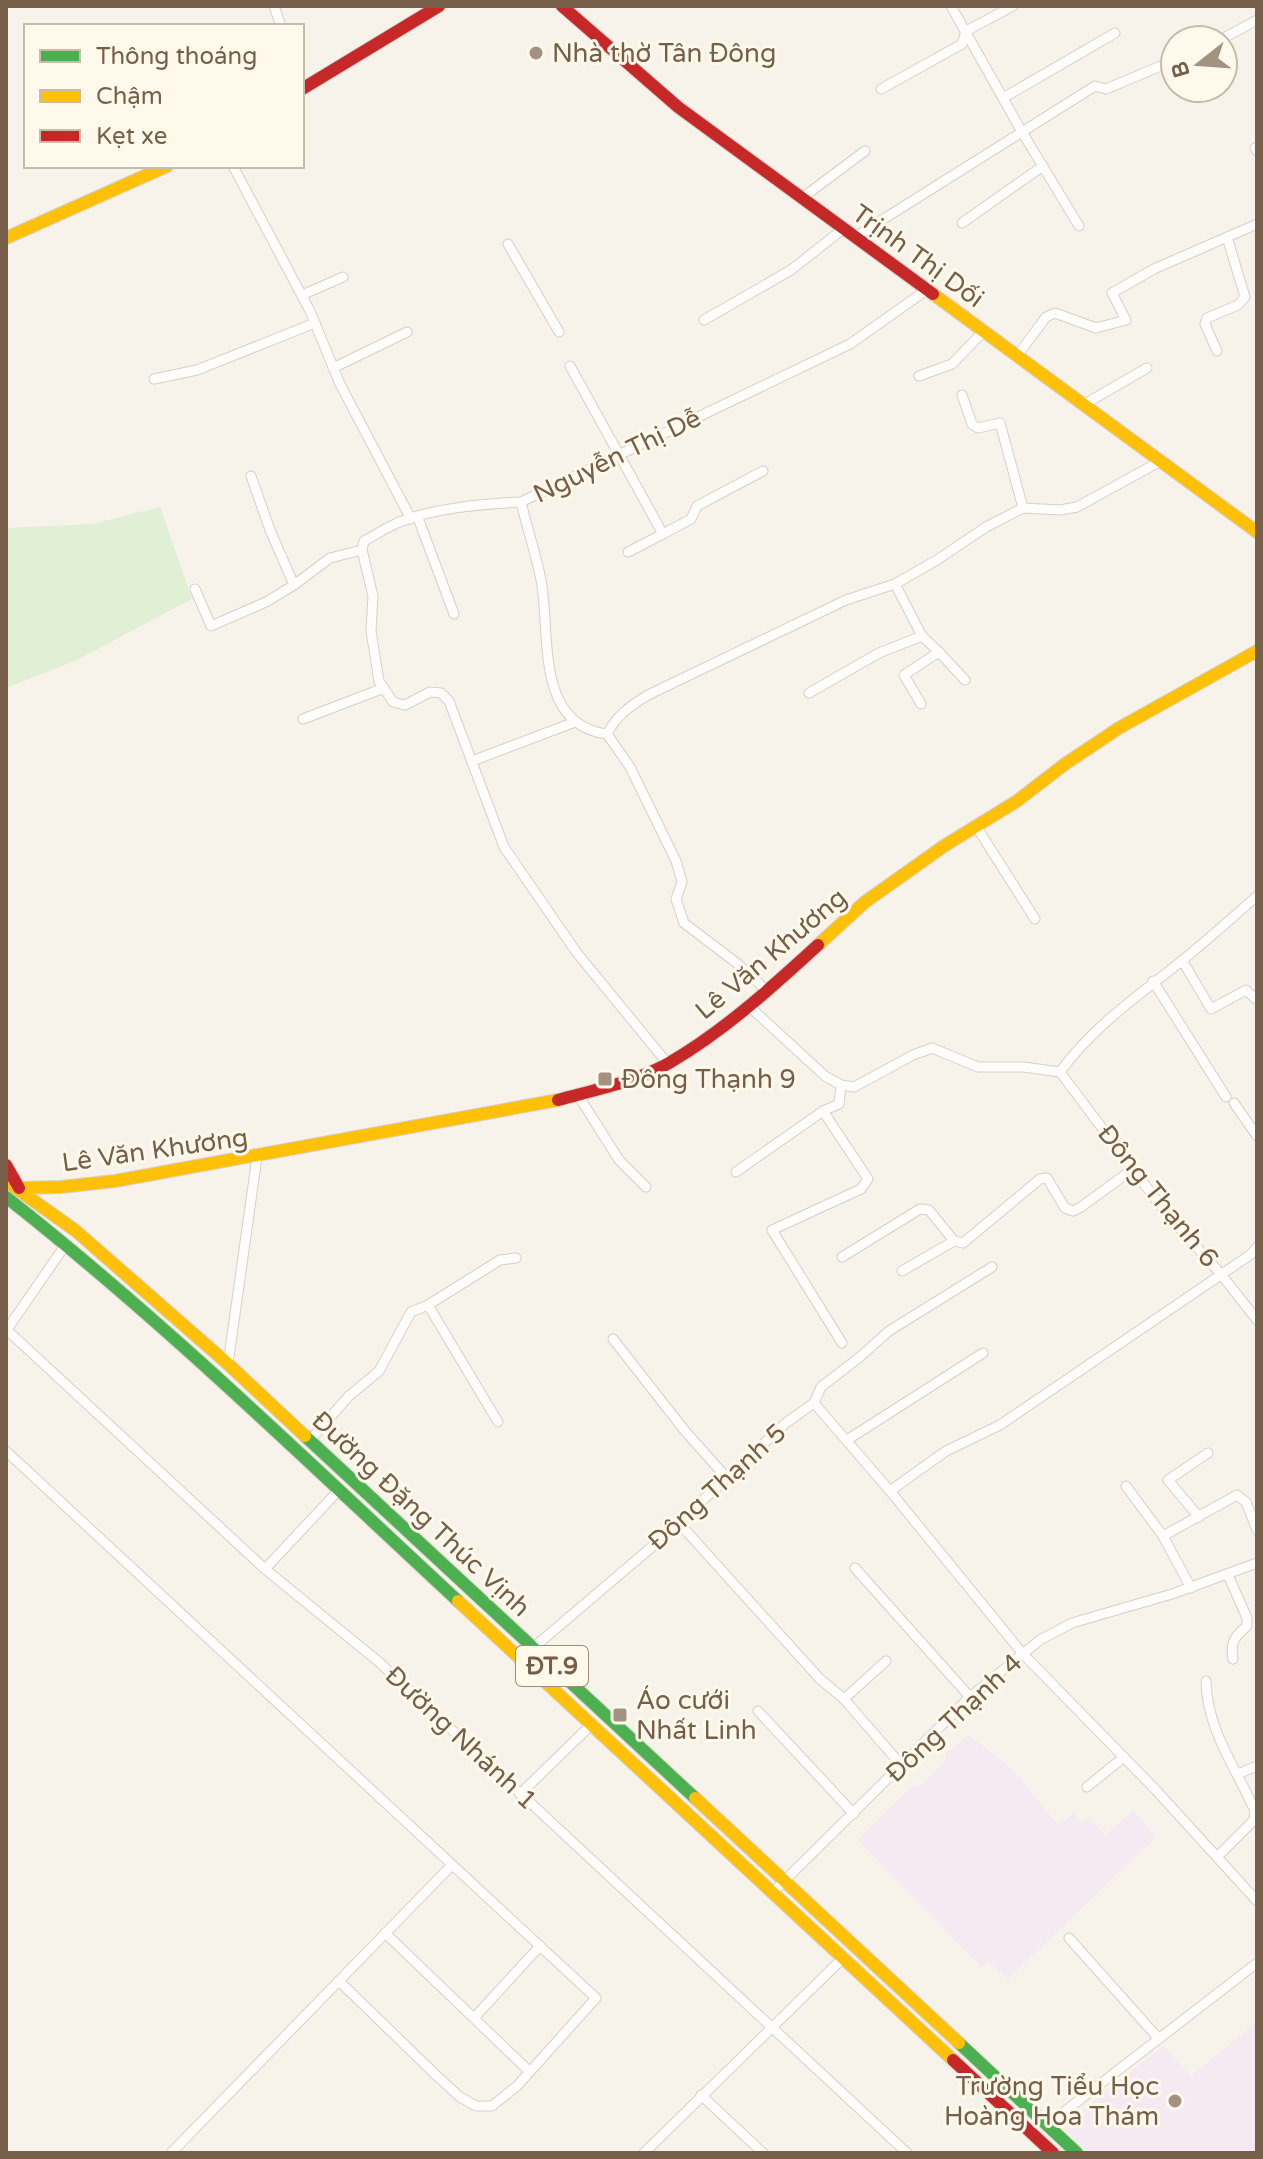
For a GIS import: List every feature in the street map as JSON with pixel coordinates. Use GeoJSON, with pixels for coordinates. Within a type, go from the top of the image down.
{"type":"FeatureCollection","features":[{"type":"Feature","properties":{"kind":"main road","name":"Trịnh Thị Dối"},"geometry":{"type":"LineString","coordinates":[[562,6],[678,107],[1257,532]]}},
{"type":"Feature","properties":{"kind":"main road"},"geometry":{"type":"LineString","coordinates":[[304,84],[432,8]]}},
{"type":"Feature","properties":{"kind":"main road"},"geometry":{"type":"LineString","coordinates":[[6,238],[163,168]]}},
{"type":"Feature","properties":{"kind":"main road","name":"Lê Văn Khương"},"geometry":{"type":"LineString","coordinates":[[19,1188],[115,1181],[549,1103],[622,1083],[668,1064],[750,1007],[865,902],[944,846],[1017,801],[1119,728],[1257,651]]}},
{"type":"Feature","properties":{"kind":"main road"},"geometry":{"type":"LineString","coordinates":[[6,1165],[19,1188],[7,1198]]}},
{"type":"Feature","properties":{"kind":"main road","name":"Đường Đặng Thúc Vịnh"},"geometry":{"type":"LineString","coordinates":[[6,1181],[76,1231],[228,1364],[1077,2153]]}},
{"type":"Feature","properties":{"kind":"main road","name":"Đường Đặng Thúc Vịnh"},"geometry":{"type":"LineString","coordinates":[[7,1198],[66,1244],[218,1378],[1053,2153]]}},
{"type":"Feature","properties":{"kind":"street"},"geometry":{"type":"LineString","coordinates":[[951,6],[1079,226]]}},
{"type":"Feature","properties":{"kind":"street"},"geometry":{"type":"LineString","coordinates":[[881,89],[962,44],[966,31],[1013,6]]}},
{"type":"Feature","properties":{"kind":"street"},"geometry":{"type":"LineString","coordinates":[[1239,30],[1257,20]]}},
{"type":"Feature","properties":{"kind":"street"},"geometry":{"type":"LineString","coordinates":[[1003,98],[1115,33]]}},
{"type":"Feature","properties":{"kind":"street"},"geometry":{"type":"LineString","coordinates":[[855,237],[1095,86],[1106,89],[1159,67]]}},
{"type":"Feature","properties":{"kind":"street"},"geometry":{"type":"LineString","coordinates":[[802,198],[865,151]]}},
{"type":"Feature","properties":{"kind":"street"},"geometry":{"type":"LineString","coordinates":[[962,223],[1043,166]]}},
{"type":"Feature","properties":{"kind":"street"},"geometry":{"type":"LineString","coordinates":[[234,168],[302,295],[333,368],[414,518],[454,614]]}},
{"type":"Feature","properties":{"kind":"street"},"geometry":{"type":"LineString","coordinates":[[1017,356],[1046,317],[1055,313],[1096,328],[1126,320],[1112,293],[1154,269],[1257,224]]}},
{"type":"Feature","properties":{"kind":"street"},"geometry":{"type":"LineString","coordinates":[[704,320],[791,270],[843,229]]}},
{"type":"Feature","properties":{"kind":"street"},"geometry":{"type":"LineString","coordinates":[[1217,351],[1205,324],[1207,318],[1238,305],[1245,297],[1227,237]]}},
{"type":"Feature","properties":{"kind":"street"},"geometry":{"type":"LineString","coordinates":[[508,244],[559,332]]}},
{"type":"Feature","properties":{"kind":"street"},"geometry":{"type":"LineString","coordinates":[[302,295],[343,277]]}},
{"type":"Feature","properties":{"kind":"street","name":"Nguyễn Thị Dễ"},"geometry":{"type":"LineString","coordinates":[[362,550],[364,541],[398,522],[476,504],[521,502],[850,344],[928,289]]}},
{"type":"Feature","properties":{"kind":"street"},"geometry":{"type":"LineString","coordinates":[[154,379],[197,370],[315,323]]}},
{"type":"Feature","properties":{"kind":"street"},"geometry":{"type":"LineString","coordinates":[[919,376],[952,364],[984,331]]}},
{"type":"Feature","properties":{"kind":"street"},"geometry":{"type":"LineString","coordinates":[[333,368],[407,332]]}},
{"type":"Feature","properties":{"kind":"street"},"geometry":{"type":"LineString","coordinates":[[570,366],[663,534]]}},
{"type":"Feature","properties":{"kind":"street"},"geometry":{"type":"LineString","coordinates":[[1083,405],[1147,368]]}},
{"type":"Feature","properties":{"kind":"street"},"geometry":{"type":"LineString","coordinates":[[962,395],[972,424],[978,428],[1000,423],[1023,508]]}},
{"type":"Feature","properties":{"kind":"street"},"geometry":{"type":"LineString","coordinates":[[607,734],[626,709],[648,695],[846,600],[895,584],[986,527],[1023,508],[1060,510],[1077,507],[1159,462]]}},
{"type":"Feature","properties":{"kind":"street"},"geometry":{"type":"LineString","coordinates":[[628,552],[691,519],[697,506],[763,471]]}},
{"type":"Feature","properties":{"kind":"street"},"geometry":{"type":"LineString","coordinates":[[251,476],[294,585]]}},
{"type":"Feature","properties":{"kind":"street"},"geometry":{"type":"LineString","coordinates":[[521,502],[541,579],[547,666],[567,714],[593,733],[607,734]]}},
{"type":"Feature","properties":{"kind":"street"},"geometry":{"type":"LineString","coordinates":[[195,589],[211,626],[266,602],[330,558],[362,550],[373,596],[371,631],[379,681],[393,702],[405,705],[430,692],[441,693],[449,701],[504,847],[577,953],[668,1064]]}},
{"type":"Feature","properties":{"kind":"street"},"geometry":{"type":"LineString","coordinates":[[895,584],[922,636],[965,680]]}},
{"type":"Feature","properties":{"kind":"street"},"geometry":{"type":"LineString","coordinates":[[809,693],[879,653],[922,636]]}},
{"type":"Feature","properties":{"kind":"street"},"geometry":{"type":"LineString","coordinates":[[921,704],[904,675],[939,652]]}},
{"type":"Feature","properties":{"kind":"street"},"geometry":{"type":"LineString","coordinates":[[303,719],[384,688]]}},
{"type":"Feature","properties":{"kind":"street"},"geometry":{"type":"LineString","coordinates":[[472,761],[575,722]]}},
{"type":"Feature","properties":{"kind":"street"},"geometry":{"type":"LineString","coordinates":[[607,734],[630,767],[676,861],[682,882],[676,899],[684,923],[738,964],[767,991]]}},
{"type":"Feature","properties":{"kind":"street"},"geometry":{"type":"LineString","coordinates":[[976,826],[1035,919]]}},
{"type":"Feature","properties":{"kind":"street"},"geometry":{"type":"LineString","coordinates":[[750,1007],[825,1076],[841,1085],[854,1087],[932,1048],[978,1067],[1024,1067],[1060,1072],[1078,1048],[1153,981],[1257,896]]}},
{"type":"Feature","properties":{"kind":"street"},"geometry":{"type":"LineString","coordinates":[[1182,960],[1211,1009],[1246,990],[1257,1000]]}},
{"type":"Feature","properties":{"kind":"street"},"geometry":{"type":"LineString","coordinates":[[1153,981],[1257,1136]]}},
{"type":"Feature","properties":{"kind":"street","name":"Đông Thạnh 6"},"geometry":{"type":"LineString","coordinates":[[1060,1072],[1166,1213],[1257,1320]]}},
{"type":"Feature","properties":{"kind":"street"},"geometry":{"type":"LineString","coordinates":[[736,1172],[823,1111],[839,1104],[841,1085]]}},
{"type":"Feature","properties":{"kind":"street"},"geometry":{"type":"LineString","coordinates":[[578,1095],[619,1160],[646,1187]]}},
{"type":"Feature","properties":{"kind":"street"},"geometry":{"type":"LineString","coordinates":[[823,1111],[868,1179],[861,1189],[772,1230],[842,1343]]}},
{"type":"Feature","properties":{"kind":"street"},"geometry":{"type":"LineString","coordinates":[[228,1364],[257,1157]]}},
{"type":"Feature","properties":{"kind":"street"},"geometry":{"type":"LineString","coordinates":[[842,1257],[920,1209],[929,1210],[954,1241],[963,1243],[1040,1179],[1047,1178],[1065,1208],[1073,1211],[1133,1169]]}},
{"type":"Feature","properties":{"kind":"street"},"geometry":{"type":"LineString","coordinates":[[902,1271],[954,1241]]}},
{"type":"Feature","properties":{"kind":"street"},"geometry":{"type":"LineString","coordinates":[[6,1331],[66,1244]]}},
{"type":"Feature","properties":{"kind":"street"},"geometry":{"type":"LineString","coordinates":[[890,1491],[946,1451],[1000,1425],[1250,1255],[1257,1247]]}},
{"type":"Feature","properties":{"kind":"street"},"geometry":{"type":"LineString","coordinates":[[310,1440],[349,1396],[379,1371],[411,1312],[428,1305],[500,1260],[516,1258]]}},
{"type":"Feature","properties":{"kind":"street","name":"Đông Thạnh 5"},"geometry":{"type":"LineString","coordinates":[[533,1648],[787,1422],[814,1403],[821,1387],[889,1331],[992,1267]]}},
{"type":"Feature","properties":{"kind":"street"},"geometry":{"type":"LineString","coordinates":[[428,1305],[498,1422]]}},
{"type":"Feature","properties":{"kind":"street","name":"Đường Nhánh 1"},"geometry":{"type":"LineString","coordinates":[[6,1331],[265,1569],[379,1662],[907,2153]]}},
{"type":"Feature","properties":{"kind":"street"},"geometry":{"type":"LineString","coordinates":[[613,1339],[685,1431],[726,1477]]}},
{"type":"Feature","properties":{"kind":"street"},"geometry":{"type":"LineString","coordinates":[[847,1440],[983,1353]]}},
{"type":"Feature","properties":{"kind":"street"},"geometry":{"type":"LineString","coordinates":[[814,1403],[1023,1654],[1124,1757],[1257,1901]]}},
{"type":"Feature","properties":{"kind":"street"},"geometry":{"type":"LineString","coordinates":[[6,1451],[596,1998],[517,2086],[492,2106],[476,2106],[449,2087],[339,1981]]}},
{"type":"Feature","properties":{"kind":"street"},"geometry":{"type":"LineString","coordinates":[[1199,1517],[1168,1480],[1208,1453]]}},
{"type":"Feature","properties":{"kind":"street"},"geometry":{"type":"LineString","coordinates":[[1126,1486],[1163,1536],[1191,1588]]}},
{"type":"Feature","properties":{"kind":"street"},"geometry":{"type":"LineString","coordinates":[[265,1569],[339,1490]]}},
{"type":"Feature","properties":{"kind":"street"},"geometry":{"type":"LineString","coordinates":[[1163,1536],[1237,1495],[1246,1502],[1257,1530]]}},
{"type":"Feature","properties":{"kind":"street"},"geometry":{"type":"LineString","coordinates":[[678,1522],[820,1679],[844,1699],[902,1766]]}},
{"type":"Feature","properties":{"kind":"street","name":"Đông Thạnh 4"},"geometry":{"type":"LineString","coordinates":[[773,1892],[970,1697],[1040,1640],[1072,1623],[1191,1588],[1257,1563]]}},
{"type":"Feature","properties":{"kind":"street"},"geometry":{"type":"LineString","coordinates":[[855,1568],[970,1697]]}},
{"type":"Feature","properties":{"kind":"street"},"geometry":{"type":"LineString","coordinates":[[1228,1575],[1247,1618],[1247,1626],[1235,1636],[1230,1647],[1233,1659]]}},
{"type":"Feature","properties":{"kind":"street"},"geometry":{"type":"LineString","coordinates":[[844,1699],[886,1661]]}},
{"type":"Feature","properties":{"kind":"street"},"geometry":{"type":"LineString","coordinates":[[1206,1681],[1214,1727],[1256,1810],[1254,1820],[1217,1857]]}},
{"type":"Feature","properties":{"kind":"street"},"geometry":{"type":"LineString","coordinates":[[758,1711],[854,1814]]}},
{"type":"Feature","properties":{"kind":"street"},"geometry":{"type":"LineString","coordinates":[[520,1794],[592,1724]]}},
{"type":"Feature","properties":{"kind":"street"},"geometry":{"type":"LineString","coordinates":[[1087,1787],[1124,1757]]}},
{"type":"Feature","properties":{"kind":"street"},"geometry":{"type":"LineString","coordinates":[[1238,1774],[1257,1766]]}},
{"type":"Feature","properties":{"kind":"street"},"geometry":{"type":"LineString","coordinates":[[171,2153],[452,1865]]}},
{"type":"Feature","properties":{"kind":"street"},"geometry":{"type":"LineString","coordinates":[[385,1933],[529,2071]]}},
{"type":"Feature","properties":{"kind":"street"},"geometry":{"type":"LineString","coordinates":[[1069,1938],[1159,2039]]}},
{"type":"Feature","properties":{"kind":"street"},"geometry":{"type":"LineString","coordinates":[[474,2018],[540,1946]]}},
{"type":"Feature","properties":{"kind":"street"},"geometry":{"type":"LineString","coordinates":[[644,2153],[844,1957]]}},
{"type":"Feature","properties":{"kind":"street"},"geometry":{"type":"LineString","coordinates":[[1047,2125],[1257,1963]]}},
{"type":"Feature","properties":{"kind":"street"},"geometry":{"type":"LineString","coordinates":[[701,2095],[763,2153]]}},
{"type":"Feature","properties":{"kind":"shaded area"},"geometry":{"type":"Polygon","coordinates":[[[969,1735],[1012,1769],[1058,1825],[1074,1813],[1082,1823],[1089,1817],[1105,1835],[1134,1811],[1156,1837],[1008,1979],[988,1961],[982,1967],[857,1840],[913,1785],[921,1785],[945,1761],[946,1754],[969,1735]]]}},
{"type":"Feature","properties":{"kind":"shaded area","name":"Trường Tiểu Học Hoàng Hoa Thám"},"geometry":{"type":"Polygon","coordinates":[[[1257,2022],[1257,2153],[1090,2153],[1062,2127],[1163,2046],[1191,2076],[1257,2022]]]}},
{"type":"Feature","properties":{"kind":"green space"},"geometry":{"type":"Polygon","coordinates":[[[160,507],[192,599],[75,661],[6,688],[6,528],[93,524],[160,507]]]}},
{"type":"Feature","properties":{"kind":"traffic: fast"},"geometry":{"type":"LineString","coordinates":[[6,1197],[180,1344],[458,1601]]}},
{"type":"Feature","properties":{"kind":"traffic: fast"},"geometry":{"type":"LineString","coordinates":[[305,1436],[695,1798]]}},
{"type":"Feature","properties":{"kind":"traffic: fast"},"geometry":{"type":"LineString","coordinates":[[959,2043],[1077,2153]]}},
{"type":"Feature","properties":{"kind":"traffic: slow"},"geometry":{"type":"LineString","coordinates":[[6,238],[163,168]]}},
{"type":"Feature","properties":{"kind":"traffic: slow"},"geometry":{"type":"LineString","coordinates":[[933,294],[1257,532]]}},
{"type":"Feature","properties":{"kind":"traffic: slow"},"geometry":{"type":"LineString","coordinates":[[818,945],[865,902],[944,846],[1017,801],[1065,764],[1119,728],[1257,651]]}},
{"type":"Feature","properties":{"kind":"traffic: slow"},"geometry":{"type":"LineString","coordinates":[[19,1188],[115,1181],[558,1100]]}},
{"type":"Feature","properties":{"kind":"traffic: slow"},"geometry":{"type":"LineString","coordinates":[[6,1181],[76,1231],[305,1436]]}},
{"type":"Feature","properties":{"kind":"traffic: slow"},"geometry":{"type":"LineString","coordinates":[[458,1601],[953,2060]]}},
{"type":"Feature","properties":{"kind":"traffic: slow"},"geometry":{"type":"LineString","coordinates":[[695,1798],[959,2043]]}},
{"type":"Feature","properties":{"kind":"traffic: jam"},"geometry":{"type":"LineString","coordinates":[[304,88],[439,6]]}},
{"type":"Feature","properties":{"kind":"traffic: jam"},"geometry":{"type":"LineString","coordinates":[[562,6],[678,107],[933,294]]}},
{"type":"Feature","properties":{"kind":"traffic: jam"},"geometry":{"type":"LineString","coordinates":[[558,1100],[629,1080],[669,1063],[728,1023],[818,945]]}},
{"type":"Feature","properties":{"kind":"traffic: jam"},"geometry":{"type":"LineString","coordinates":[[6,1165],[19,1188]]}},
{"type":"Feature","properties":{"kind":"traffic: jam"},"geometry":{"type":"LineString","coordinates":[[953,2060],[1053,2153]]}},
{"type":"Feature","properties":{"kind":"place","name":"Nhà thờ Tân Đông"},"geometry":{"type":"Point","coordinates":[536,53]}},
{"type":"Feature","properties":{"kind":"place","name":"Đông Thạnh 9"},"geometry":{"type":"Point","coordinates":[605,1079]}},
{"type":"Feature","properties":{"kind":"place","name":"Áo cưới Nhất Linh"},"geometry":{"type":"Point","coordinates":[620,1715]}},
{"type":"Feature","properties":{"kind":"place","name":"Trường Tiểu Học Hoàng Hoa Thám"},"geometry":{"type":"Point","coordinates":[1175,2101]}}]}
